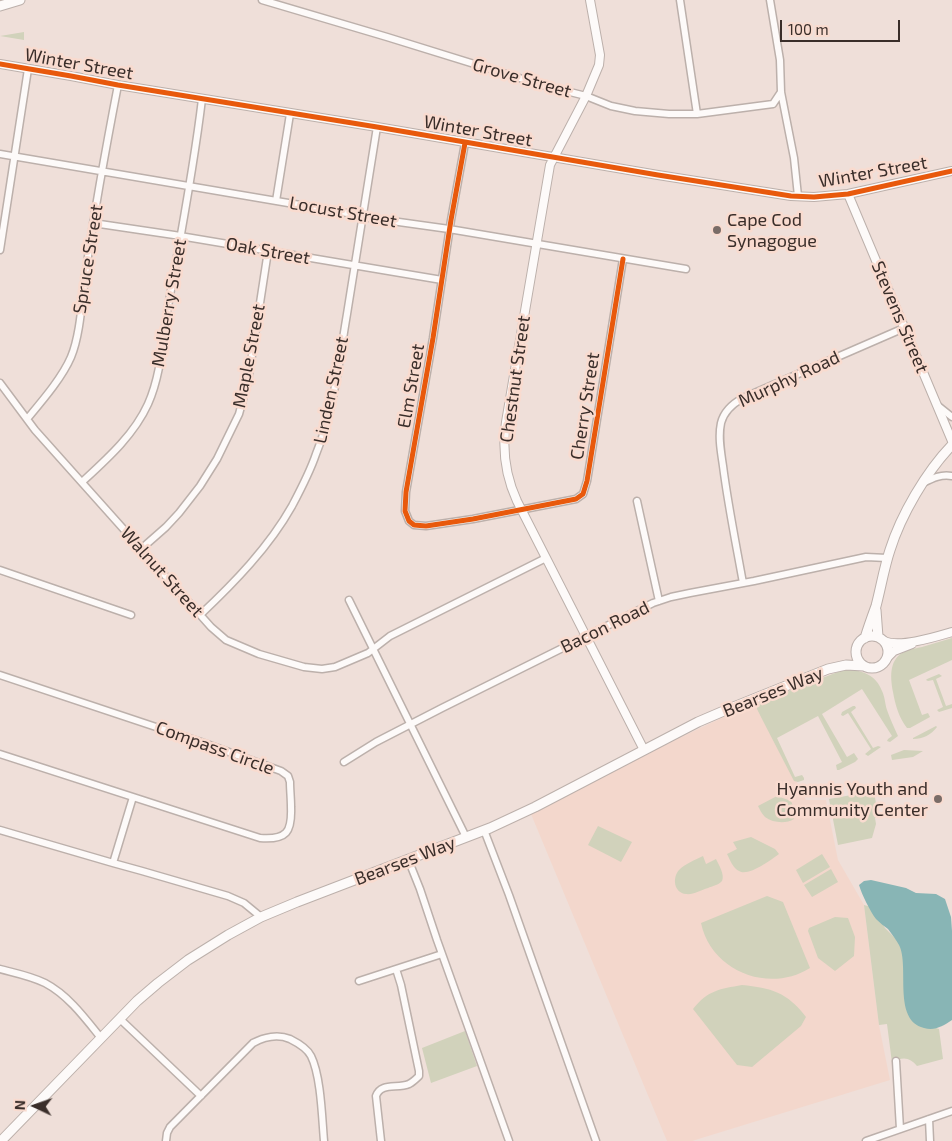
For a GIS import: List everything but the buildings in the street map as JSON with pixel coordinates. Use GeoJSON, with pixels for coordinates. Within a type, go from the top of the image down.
{"type":"FeatureCollection","features":[{"type":"Feature","properties":{"kind":"main road"},"geometry":{"type":"LineString","coordinates":[[0,6],[20,0]]}},
{"type":"Feature","properties":{"kind":"main road"},"geometry":{"type":"LineString","coordinates":[[828,669],[845,660],[864,638],[876,605],[887,558],[898,530],[923,483],[952,446]]}},
{"type":"Feature","properties":{"kind":"main road"},"geometry":{"type":"LineString","coordinates":[[857,648],[858,660],[864,666],[870,668],[880,666],[888,657],[888,648],[881,639],[876,605]]}},
{"type":"Feature","properties":{"kind":"main road"},"geometry":{"type":"LineString","coordinates":[[864,638],[881,639]]}},
{"type":"Feature","properties":{"kind":"main road","name":"Bearses Way"},"geometry":{"type":"LineString","coordinates":[[2,1136],[158,984],[188,960],[228,935],[297,902],[484,830],[703,720],[747,701],[828,669],[846,665],[864,666]]}},
{"type":"Feature","properties":{"kind":"street","name":"Grove Street"},"geometry":{"type":"LineString","coordinates":[[262,0],[542,85],[586,96],[611,106],[635,111],[697,114],[773,104],[782,92]]}},
{"type":"Feature","properties":{"kind":"street","name":"Chestnut Street"},"geometry":{"type":"LineString","coordinates":[[590,0],[600,60],[586,96],[550,164],[504,438],[505,460],[513,493],[521,510],[644,750]]}},
{"type":"Feature","properties":{"kind":"street"},"geometry":{"type":"LineString","coordinates":[[680,0],[697,114]]}},
{"type":"Feature","properties":{"kind":"street"},"geometry":{"type":"LineString","coordinates":[[770,0],[798,196]]}},
{"type":"Feature","properties":{"kind":"street","name":"Winter Street"},"geometry":{"type":"LineString","coordinates":[[0,64],[290,114],[798,196],[848,194],[952,171]]}},
{"type":"Feature","properties":{"kind":"street"},"geometry":{"type":"LineString","coordinates":[[0,246],[28,69]]}},
{"type":"Feature","properties":{"kind":"street","name":"Spruce Street"},"geometry":{"type":"LineString","coordinates":[[27,419],[63,371],[72,354],[118,85]]}},
{"type":"Feature","properties":{"kind":"street","name":"Mulberry Street"},"geometry":{"type":"LineString","coordinates":[[82,482],[129,434],[144,413],[150,398],[160,360],[169,298],[197,145],[202,99]]}},
{"type":"Feature","properties":{"kind":"street"},"geometry":{"type":"LineString","coordinates":[[276,201],[290,114]]}},
{"type":"Feature","properties":{"kind":"street","name":"Linden Street"},"geometry":{"type":"LineString","coordinates":[[200,615],[220,596],[270,539],[291,507],[311,468],[323,433],[330,404],[355,266],[377,127]]}},
{"type":"Feature","properties":{"kind":"street","name":"Elm Street"},"geometry":{"type":"LineString","coordinates":[[465,142],[449,229],[405,504],[409,521],[414,525],[426,526],[521,510]]}},
{"type":"Feature","properties":{"kind":"street","name":"Locust Street"},"geometry":{"type":"LineString","coordinates":[[0,154],[363,217],[536,243],[686,270]]}},
{"type":"Feature","properties":{"kind":"street","name":"Stevens Street"},"geometry":{"type":"LineString","coordinates":[[848,194],[952,441]]}},
{"type":"Feature","properties":{"kind":"street","name":"Oak Street"},"geometry":{"type":"LineString","coordinates":[[93,223],[442,280]]}},
{"type":"Feature","properties":{"kind":"street","name":"Maple Street"},"geometry":{"type":"LineString","coordinates":[[141,549],[172,520],[200,486],[217,459],[239,414],[248,381],[268,251]]}},
{"type":"Feature","properties":{"kind":"street","name":"Cherry Street"},"geometry":{"type":"LineString","coordinates":[[521,510],[576,499],[585,491],[623,259]]}},
{"type":"Feature","properties":{"kind":"street","name":"Murphy Road"},"geometry":{"type":"LineString","coordinates":[[743,583],[720,450],[720,427],[727,410],[743,398],[904,328]]}},
{"type":"Feature","properties":{"kind":"street","name":"Walnut Street"},"geometry":{"type":"LineString","coordinates":[[0,383],[27,419],[200,615],[220,635],[232,643],[259,654],[304,666],[326,669],[335,667],[373,650],[390,636],[546,558]]}},
{"type":"Feature","properties":{"kind":"street"},"geometry":{"type":"LineString","coordinates":[[937,405],[952,417]]}},
{"type":"Feature","properties":{"kind":"street"},"geometry":{"type":"LineString","coordinates":[[923,483],[935,477],[952,476]]}},
{"type":"Feature","properties":{"kind":"street"},"geometry":{"type":"LineString","coordinates":[[638,501],[659,601]]}},
{"type":"Feature","properties":{"kind":"street","name":"Bacon Road"},"geometry":{"type":"LineString","coordinates":[[344,762],[376,742],[442,708],[636,610],[659,601],[866,557],[887,558]]}},
{"type":"Feature","properties":{"kind":"street"},"geometry":{"type":"LineString","coordinates":[[0,570],[131,615]]}},
{"type":"Feature","properties":{"kind":"street"},"geometry":{"type":"LineString","coordinates":[[349,600],[466,837]]}},
{"type":"Feature","properties":{"kind":"street"},"geometry":{"type":"LineString","coordinates":[[888,657],[894,651],[922,640],[952,632]]}},
{"type":"Feature","properties":{"kind":"street"},"geometry":{"type":"LineString","coordinates":[[881,639],[894,644],[922,640]]}},
{"type":"Feature","properties":{"kind":"street","name":"Compass Circle"},"geometry":{"type":"LineString","coordinates":[[0,675],[204,742],[284,773],[288,776],[290,782],[291,824],[288,830],[280,836],[260,838],[0,754]]}},
{"type":"Feature","properties":{"kind":"street"},"geometry":{"type":"LineString","coordinates":[[112,863],[133,797]]}},
{"type":"Feature","properties":{"kind":"street"},"geometry":{"type":"LineString","coordinates":[[0,830],[228,896],[244,903],[261,918]]}},
{"type":"Feature","properties":{"kind":"street"},"geometry":{"type":"LineString","coordinates":[[484,830],[509,894],[596,1141]]}},
{"type":"Feature","properties":{"kind":"street"},"geometry":{"type":"LineString","coordinates":[[408,859],[508,1141]]}},
{"type":"Feature","properties":{"kind":"street"},"geometry":{"type":"LineString","coordinates":[[359,981],[442,954]]}},
{"type":"Feature","properties":{"kind":"street"},"geometry":{"type":"LineString","coordinates":[[0,969],[39,980],[51,986],[74,1006],[101,1038]]}},
{"type":"Feature","properties":{"kind":"street"},"geometry":{"type":"LineString","coordinates":[[381,1141],[377,1093],[382,1088],[411,1083],[419,1076],[420,1071],[396,969]]}},
{"type":"Feature","properties":{"kind":"street"},"geometry":{"type":"LineString","coordinates":[[120,1019],[200,1096]]}},
{"type":"Feature","properties":{"kind":"street"},"geometry":{"type":"LineString","coordinates":[[166,1141],[170,1127],[253,1043],[266,1038],[281,1036],[304,1048],[314,1064],[320,1092],[324,1141]]}},
{"type":"Feature","properties":{"kind":"street"},"geometry":{"type":"LineString","coordinates":[[896,1061],[900,1129]]}},
{"type":"Feature","properties":{"kind":"street"},"geometry":{"type":"LineString","coordinates":[[866,1141],[952,1111]]}},
{"type":"Feature","properties":{"kind":"street"},"geometry":{"type":"LineString","coordinates":[[929,1119],[930,1141]]}},
{"type":"Feature","properties":{"kind":"shaded area"},"geometry":{"type":"Polygon","coordinates":[[[757,704],[806,800],[826,800],[838,860],[864,905],[879,1025],[890,1080],[692,1141],[667,1141],[531,814],[673,741],[732,713],[757,704]]]}},
{"type":"Feature","properties":{"kind":"green space"},"geometry":{"type":"Polygon","coordinates":[[[24,32],[24,40],[0,36],[24,32]]]}},
{"type":"Feature","properties":{"kind":"green space"},"geometry":{"type":"Polygon","coordinates":[[[952,638],[952,660],[909,680],[922,715],[928,713],[930,717],[907,728],[896,706],[892,686],[891,674],[896,658],[906,651],[952,638]]]}},
{"type":"Feature","properties":{"kind":"green space"},"geometry":{"type":"Polygon","coordinates":[[[843,670],[855,670],[867,674],[876,680],[883,693],[888,713],[898,736],[890,742],[887,741],[892,736],[862,689],[822,714],[847,757],[854,753],[858,759],[855,762],[837,770],[836,765],[842,762],[818,716],[777,738],[795,777],[802,775],[804,778],[804,780],[798,782],[794,781],[757,706],[762,701],[843,670]]]}},
{"type":"Feature","properties":{"kind":"green space"},"geometry":{"type":"Polygon","coordinates":[[[939,674],[942,676],[936,679],[946,706],[952,704],[952,708],[939,712],[937,710],[943,707],[933,680],[926,680],[939,674]]]}},
{"type":"Feature","properties":{"kind":"green space"},"geometry":{"type":"Polygon","coordinates":[[[853,706],[856,708],[851,712],[873,748],[881,747],[868,756],[865,754],[871,749],[848,713],[843,716],[841,715],[842,712],[853,706]]]}},
{"type":"Feature","properties":{"kind":"green space"},"geometry":{"type":"Polygon","coordinates":[[[936,726],[935,730],[926,736],[913,739],[913,738],[936,726]]]}},
{"type":"Feature","properties":{"kind":"green space"},"geometry":{"type":"Polygon","coordinates":[[[904,750],[923,751],[913,757],[892,760],[891,755],[904,750]]]}},
{"type":"Feature","properties":{"kind":"green space"},"geometry":{"type":"Polygon","coordinates":[[[874,791],[878,817],[875,818],[876,824],[872,838],[838,845],[829,799],[874,791]]]}},
{"type":"Feature","properties":{"kind":"green space"},"geometry":{"type":"Polygon","coordinates":[[[777,796],[791,801],[794,819],[787,822],[776,822],[763,815],[758,806],[777,796]]]}},
{"type":"Feature","properties":{"kind":"green space"},"geometry":{"type":"Polygon","coordinates":[[[598,826],[632,842],[621,862],[588,845],[598,826]]]}},
{"type":"Feature","properties":{"kind":"green space"},"geometry":{"type":"Polygon","coordinates":[[[751,837],[775,849],[779,854],[754,870],[748,872],[739,871],[732,864],[727,854],[737,849],[733,842],[751,837]]]}},
{"type":"Feature","properties":{"kind":"green space"},"geometry":{"type":"Polygon","coordinates":[[[822,854],[830,867],[803,883],[796,870],[822,854]]]}},
{"type":"Feature","properties":{"kind":"green space"},"geometry":{"type":"Polygon","coordinates":[[[703,856],[706,864],[716,859],[722,873],[722,881],[694,893],[682,893],[675,885],[677,873],[684,866],[703,856]]]}},
{"type":"Feature","properties":{"kind":"green space"},"geometry":{"type":"Polygon","coordinates":[[[831,869],[838,882],[812,897],[804,885],[831,869]]]}},
{"type":"Feature","properties":{"kind":"green space"},"geometry":{"type":"Polygon","coordinates":[[[767,896],[783,902],[810,968],[794,976],[777,979],[760,978],[744,973],[729,965],[716,954],[707,940],[701,923],[767,896]]]}},
{"type":"Feature","properties":{"kind":"green space"},"geometry":{"type":"Polygon","coordinates":[[[864,905],[879,909],[879,918],[885,928],[901,944],[933,1027],[939,1029],[943,1059],[917,1066],[906,1058],[892,1063],[887,1024],[879,1025],[864,905]]]}},
{"type":"Feature","properties":{"kind":"green space"},"geometry":{"type":"Polygon","coordinates":[[[835,917],[848,918],[855,937],[854,956],[835,971],[818,958],[808,931],[809,928],[835,917]]]}},
{"type":"Feature","properties":{"kind":"green space"},"geometry":{"type":"Polygon","coordinates":[[[742,985],[778,993],[792,1002],[806,1017],[801,1026],[752,1067],[737,1065],[693,1009],[704,998],[715,991],[742,985]]]}},
{"type":"Feature","properties":{"kind":"green space"},"geometry":{"type":"Polygon","coordinates":[[[465,1031],[477,1066],[431,1083],[422,1048],[465,1031]]]}},
{"type":"Feature","properties":{"kind":"water"},"geometry":{"type":"Polygon","coordinates":[[[871,880],[906,888],[916,893],[936,894],[945,899],[951,917],[952,931],[952,1020],[942,1026],[932,1029],[924,1028],[914,1023],[908,1015],[905,1004],[902,954],[899,945],[888,929],[874,916],[859,885],[864,881],[871,880]]]}},
{"type":"Feature","properties":{"kind":"cycle path"},"geometry":{"type":"LineString","coordinates":[[0,64],[791,196],[814,197],[848,194],[952,171]]}},
{"type":"Feature","properties":{"kind":"cycle path"},"geometry":{"type":"LineString","coordinates":[[465,143],[406,492],[405,511],[409,521],[414,525],[426,526],[473,519],[576,499],[583,494],[587,481],[623,259]]}},
{"type":"Feature","properties":{"kind":"place","name":"Cape Cod Synagogue"},"geometry":{"type":"Point","coordinates":[717,230]}},
{"type":"Feature","properties":{"kind":"place","name":"Hyannis Youth and Community Center"},"geometry":{"type":"Point","coordinates":[938,799]}}]}
